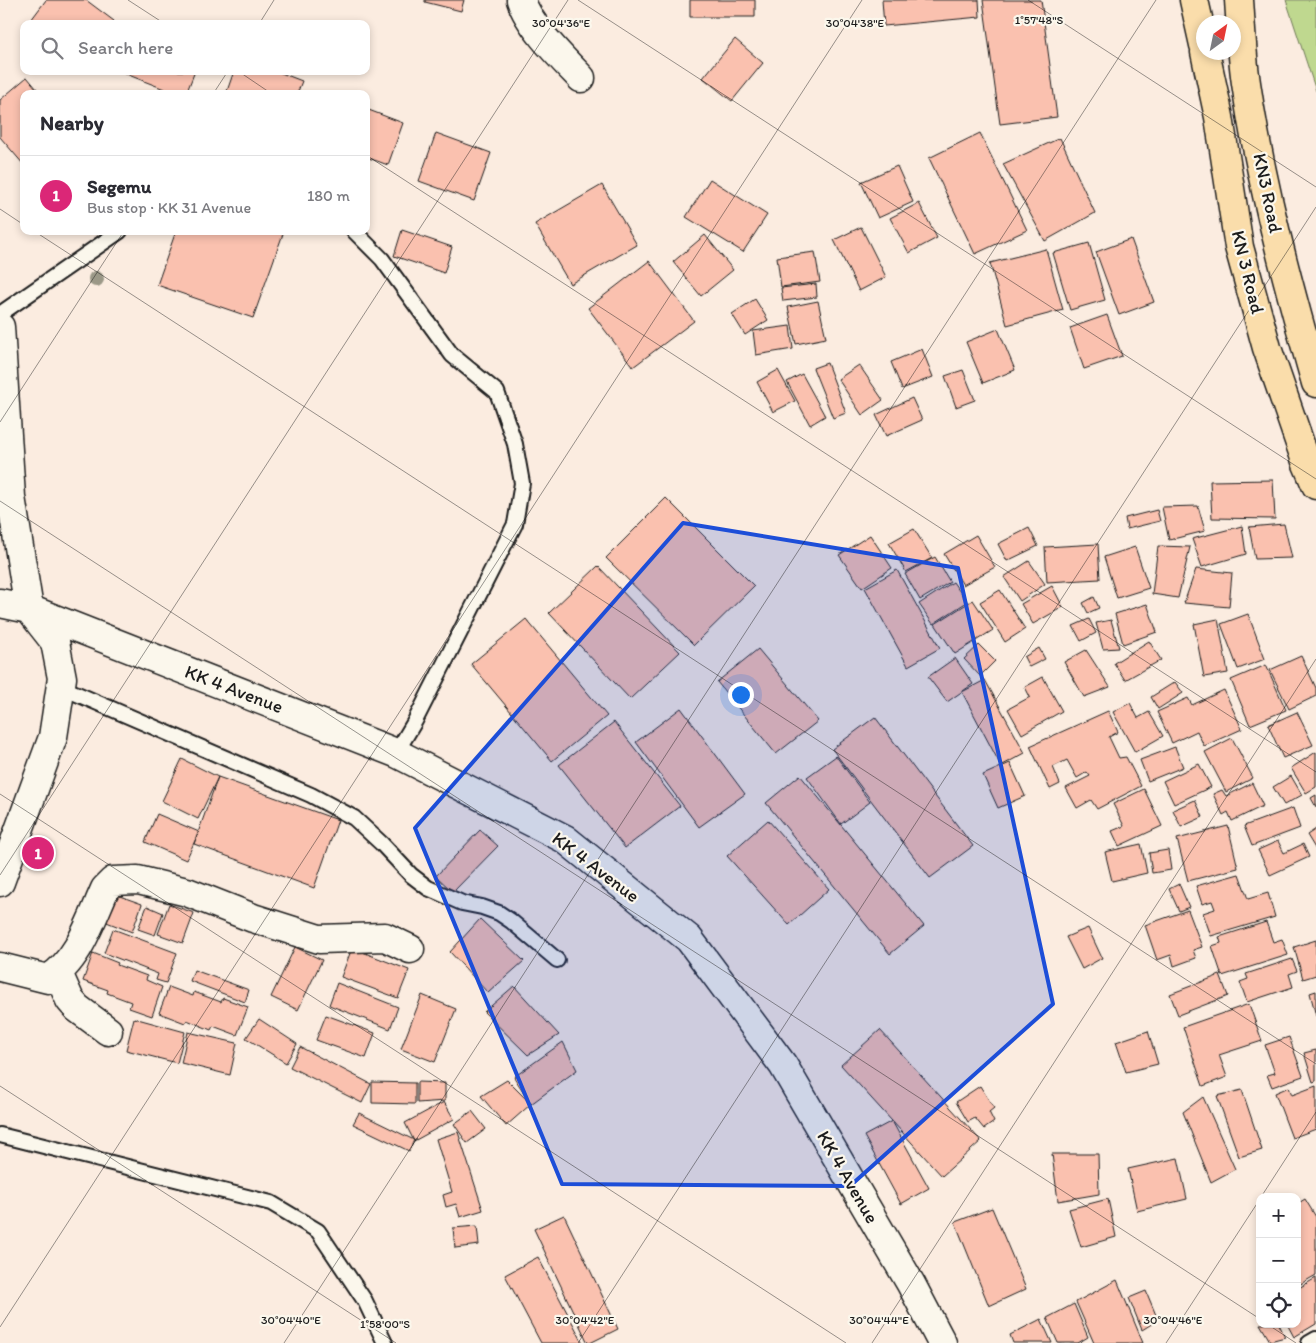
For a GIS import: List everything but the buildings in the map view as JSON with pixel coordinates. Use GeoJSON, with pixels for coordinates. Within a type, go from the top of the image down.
{"type":"FeatureCollection","features":[{"type":"Feature","properties":{"kind":"highway"},"geometry":{"type":"LineString","coordinates":[[1194,0],[1197,15]]}},
{"type":"Feature","properties":{"kind":"highway","name":"KN3 Road"},"geometry":{"type":"LineString","coordinates":[[1239,0],[1246,82],[1264,179],[1291,296],[1316,383]]}},
{"type":"Feature","properties":{"kind":"highway","name":"KN 3 Road"},"geometry":{"type":"LineString","coordinates":[[1207,60],[1219,117],[1239,247],[1268,348],[1307,464],[1316,485]]}},
{"type":"Feature","properties":{"kind":"main road"},"geometry":{"type":"LineString","coordinates":[[521,0],[523,7],[543,36],[580,78]]}},
{"type":"Feature","properties":{"kind":"main road"},"geometry":{"type":"LineString","coordinates":[[0,327],[11,497],[29,609],[55,642],[62,678],[53,737],[0,882]]}},
{"type":"Feature","properties":{"kind":"main road","name":"KK 4 Avenue"},"geometry":{"type":"LineString","coordinates":[[0,603],[29,609],[396,753],[565,839],[689,939],[782,1064],[911,1284],[942,1343]]}},
{"type":"Feature","properties":{"kind":"main road"},"geometry":{"type":"LineString","coordinates":[[0,967],[48,979],[58,974],[73,957],[106,889],[113,881],[138,880],[187,892],[254,918],[319,939],[385,937],[410,949]]}},
{"type":"Feature","properties":{"kind":"main road"},"geometry":{"type":"LineString","coordinates":[[58,974],[70,1000],[77,1008],[108,1031]]}},
{"type":"Feature","properties":{"kind":"lane"},"geometry":{"type":"LineString","coordinates":[[0,314],[114,235]]}},
{"type":"Feature","properties":{"kind":"lane"},"geometry":{"type":"LineString","coordinates":[[358,235],[382,259],[452,355],[497,392],[516,444],[522,483],[515,524],[415,721],[396,753]]}},
{"type":"Feature","properties":{"kind":"lane"},"geometry":{"type":"LineString","coordinates":[[61,687],[311,795],[354,818],[411,875],[428,888],[462,903],[499,913],[512,921],[557,960]]}},
{"type":"Feature","properties":{"kind":"lane"},"geometry":{"type":"LineString","coordinates":[[0,1136],[271,1203],[318,1231],[365,1301],[385,1343]]}},
{"type":"Feature","properties":{"kind":"lane"},"geometry":{"type":"LineString","coordinates":[[1308,1343],[1316,1340]]}},
{"type":"Feature","properties":{"kind":"highlighted area"},"geometry":{"type":"Polygon","coordinates":[[[683,523],[958,568],[1053,1004],[850,1186],[562,1184],[415,828],[683,523]]]}},
{"type":"Feature","properties":{"kind":"green space"},"geometry":{"type":"Polygon","coordinates":[[[1286,0],[1316,0],[1316,91],[1286,0]]]}},
{"type":"Feature","properties":{"kind":"place","name":"Segemu"},"geometry":{"type":"Point","coordinates":[38,853]}}]}
